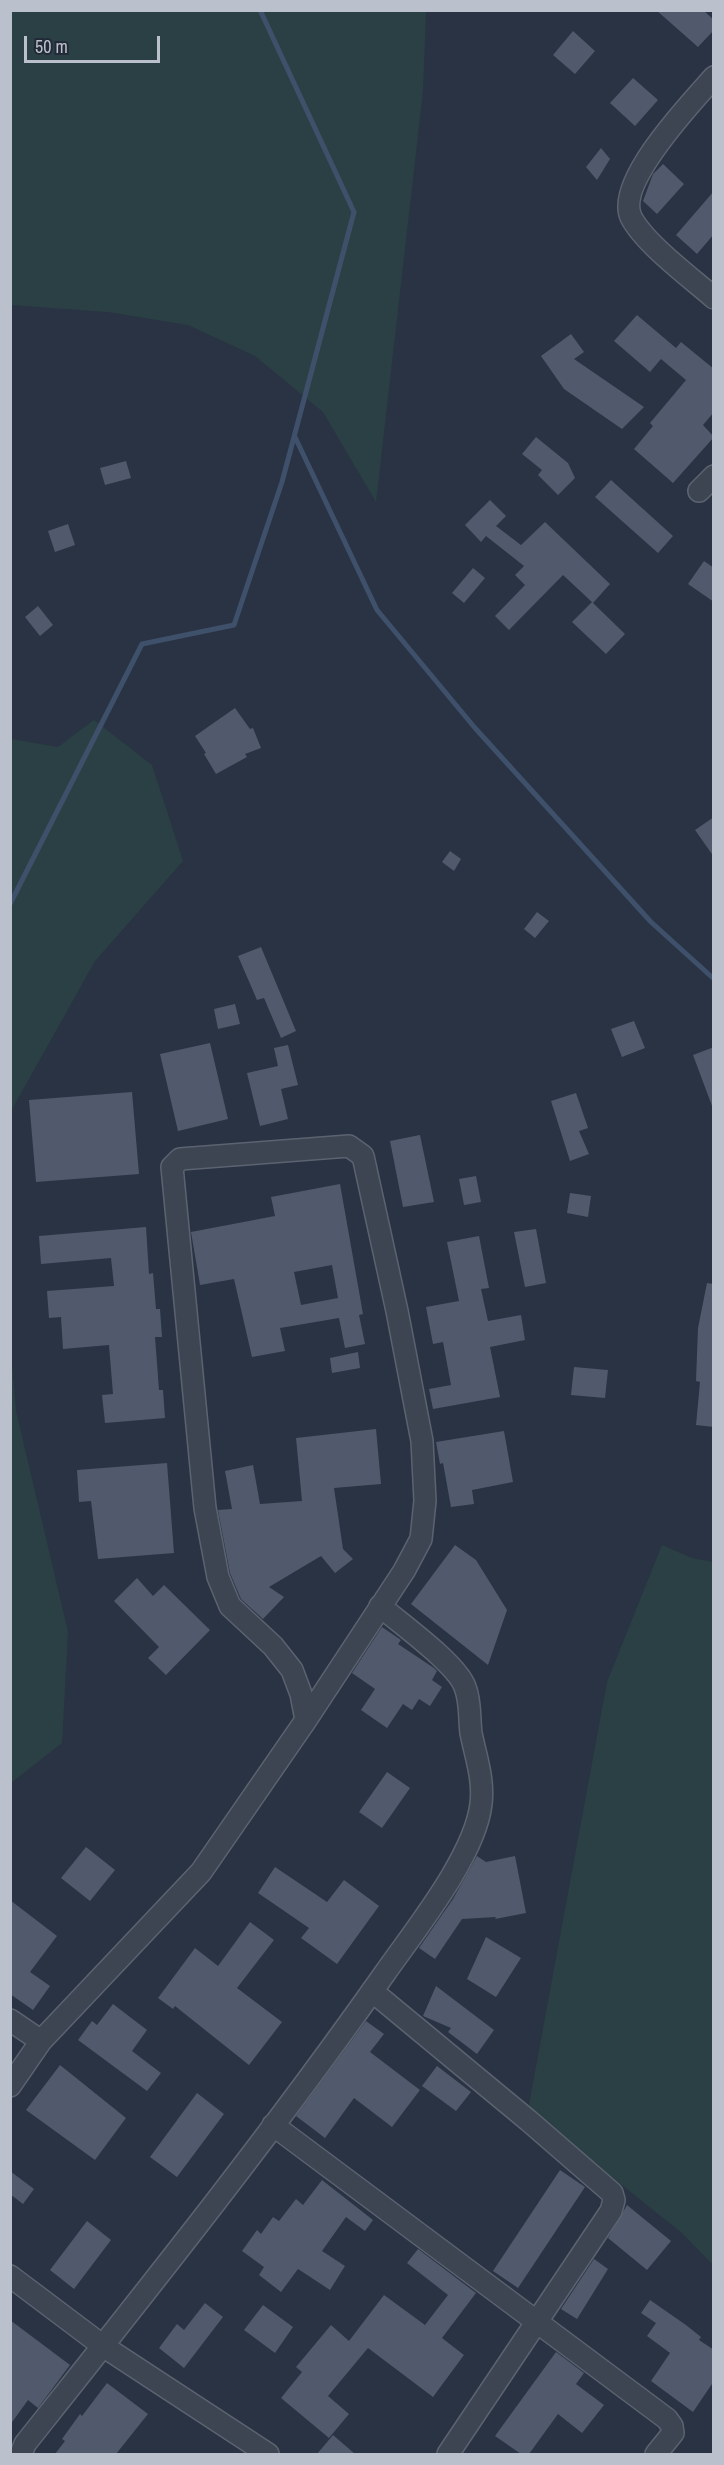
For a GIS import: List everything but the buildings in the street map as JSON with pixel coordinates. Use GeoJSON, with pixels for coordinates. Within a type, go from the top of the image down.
{"type":"FeatureCollection","features":[{"type":"Feature","properties":{"kind":"street"},"geometry":{"type":"LineString","coordinates":[[714,77],[655,145],[629,203],[630,214],[642,233],[714,298]]}},
{"type":"Feature","properties":{"kind":"street"},"geometry":{"type":"LineString","coordinates":[[699,491],[714,476]]}},
{"type":"Feature","properties":{"kind":"street"},"geometry":{"type":"LineString","coordinates":[[10,2086],[41,2041],[201,1872],[306,1720],[404,1571],[421,1539],[425,1501],[422,1441],[398,1311],[363,1156],[349,1146],[180,1159],[172,1167],[205,1508],[218,1577],[230,1606],[273,1646],[292,1670],[301,1694],[306,1720]]}},
{"type":"Feature","properties":{"kind":"street"},"geometry":{"type":"LineString","coordinates":[[21,2454],[25,2444],[189,2237],[372,1991],[441,1893],[477,1824],[481,1802],[480,1769],[471,1732],[465,1686],[456,1671],[380,1606]]}},
{"type":"Feature","properties":{"kind":"street"},"geometry":{"type":"LineString","coordinates":[[372,1991],[529,2121],[612,2193],[614,2200],[611,2211],[539,2322],[448,2454]]}},
{"type":"Feature","properties":{"kind":"street"},"geometry":{"type":"LineString","coordinates":[[10,2020],[41,2041]]}},
{"type":"Feature","properties":{"kind":"street"},"geometry":{"type":"LineString","coordinates":[[273,2125],[667,2419],[672,2426],[673,2433],[656,2454]]}},
{"type":"Feature","properties":{"kind":"street"},"geometry":{"type":"LineString","coordinates":[[10,2276],[103,2346],[268,2454]]}},
{"type":"Feature","properties":{"kind":"green space"},"geometry":{"type":"Polygon","coordinates":[[[10,11],[426,11],[423,91],[376,502],[323,412],[255,356],[188,325],[108,312],[11,305],[10,11]]]}},
{"type":"Feature","properties":{"kind":"green space"},"geometry":{"type":"Polygon","coordinates":[[[94,720],[152,765],[183,861],[95,961],[11,1111],[11,739],[58,747],[94,720]]]}},
{"type":"Feature","properties":{"kind":"green space"},"geometry":{"type":"Polygon","coordinates":[[[10,1341],[16,1411],[68,1632],[62,1743],[11,1783],[10,1341]]]}},
{"type":"Feature","properties":{"kind":"green space"},"geometry":{"type":"Polygon","coordinates":[[[662,1545],[692,1558],[713,1562],[713,2265],[682,2233],[528,2110],[607,1682],[662,1545]]]}},
{"type":"Feature","properties":{"kind":"waterway"},"geometry":{"type":"LineString","coordinates":[[10,904],[142,644],[234,625],[282,482],[354,212],[260,10]]}},
{"type":"Feature","properties":{"kind":"waterway"},"geometry":{"type":"LineString","coordinates":[[295,437],[377,610],[475,728],[651,922],[714,979]]}}]}
